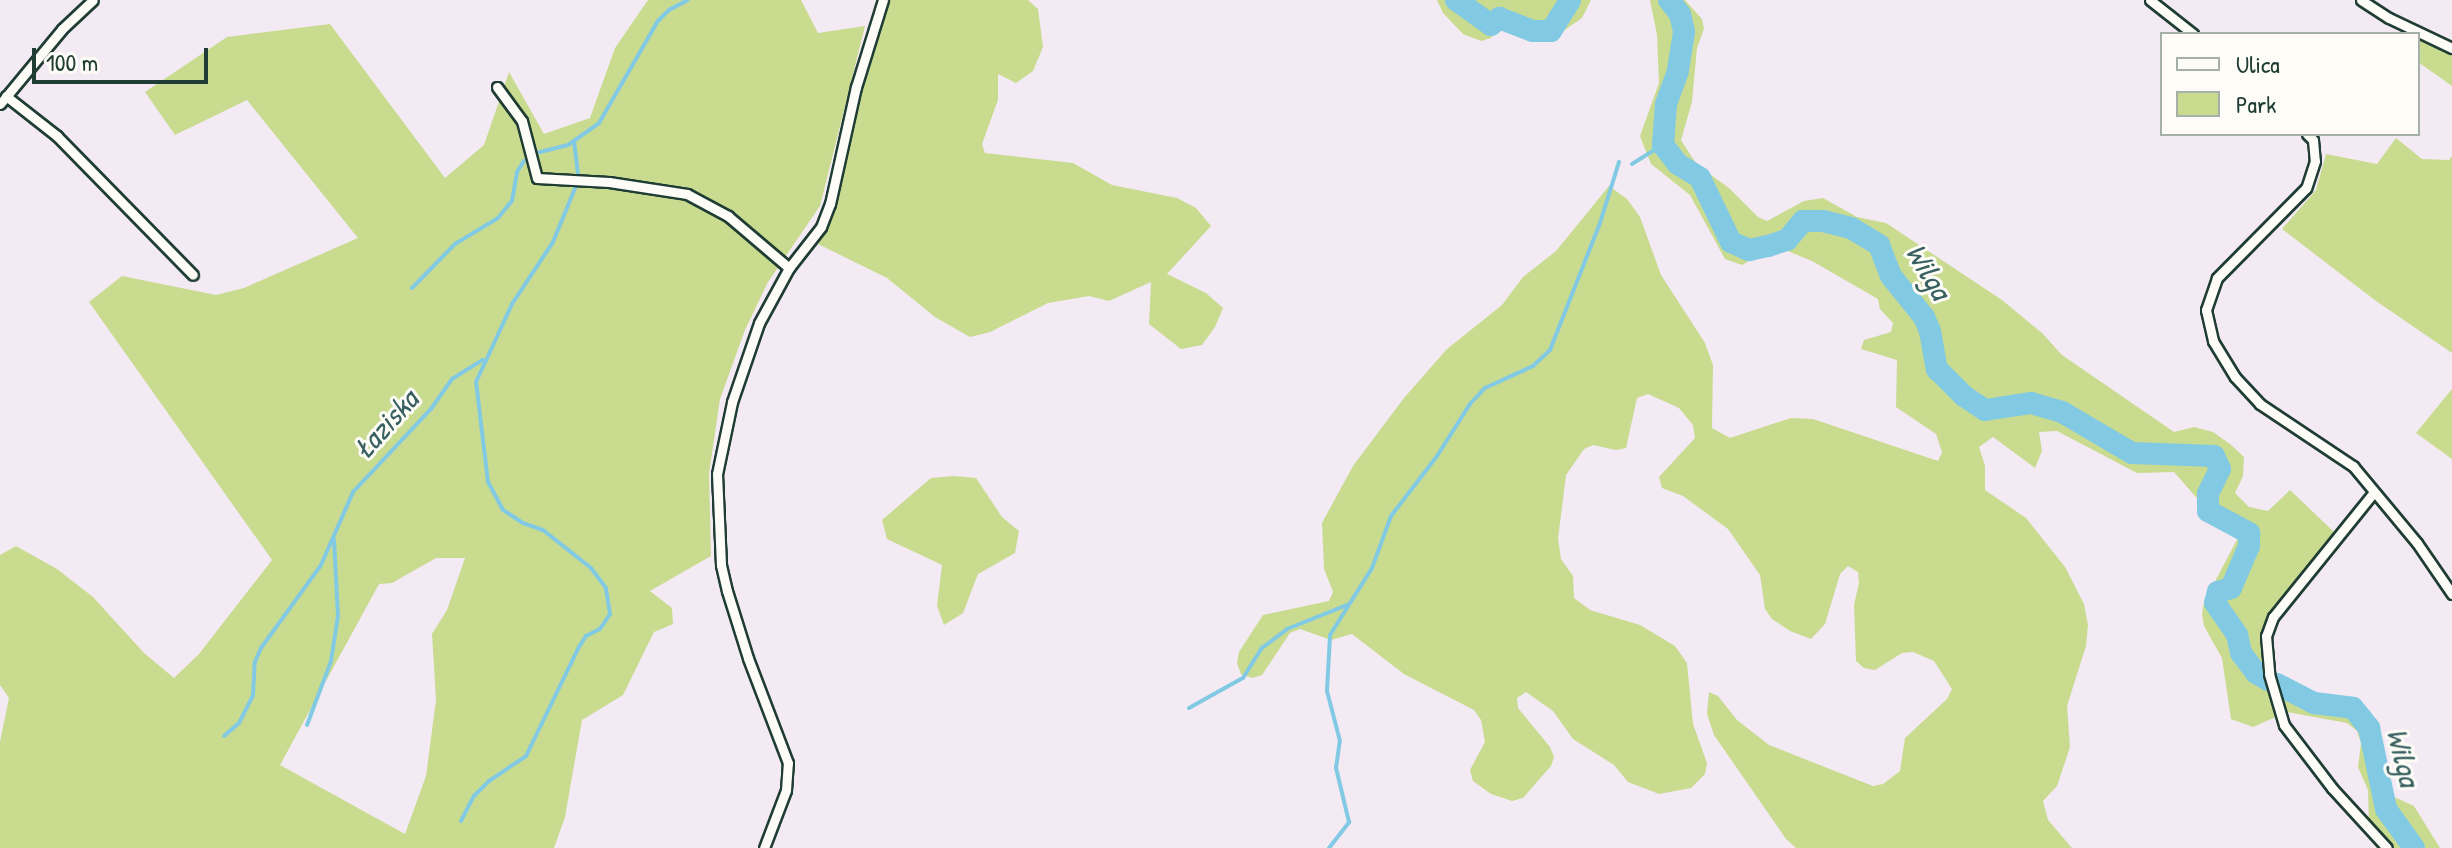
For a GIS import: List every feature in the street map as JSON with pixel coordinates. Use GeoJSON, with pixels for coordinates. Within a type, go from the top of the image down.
{"type":"FeatureCollection","features":[{"type":"Feature","properties":{"kind":"street"},"geometry":{"type":"LineString","coordinates":[[93,0],[62,29],[3,100],[57,136],[193,275]]}},
{"type":"Feature","properties":{"kind":"street"},"geometry":{"type":"LineString","coordinates":[[764,848],[786,790],[788,763],[748,658],[727,591],[721,565],[717,474],[732,402],[759,323],[789,268],[821,227],[830,204],[856,87],[883,0]]}},
{"type":"Feature","properties":{"kind":"street"},"geometry":{"type":"LineString","coordinates":[[2150,0],[2190,32]]}},
{"type":"Feature","properties":{"kind":"street"},"geometry":{"type":"LineString","coordinates":[[2361,0],[2418,32]]}},
{"type":"Feature","properties":{"kind":"street"},"geometry":{"type":"LineString","coordinates":[[2420,33],[2452,48]]}},
{"type":"Feature","properties":{"kind":"street"},"geometry":{"type":"LineString","coordinates":[[497,87],[522,121],[537,178],[609,182],[687,194],[728,216],[789,268]]}},
{"type":"Feature","properties":{"kind":"street"},"geometry":{"type":"LineString","coordinates":[[2309,136],[2313,140],[2315,161],[2306,188],[2217,278],[2206,310],[2213,341],[2243,386],[2292,428],[2353,466],[2452,594]]}},
{"type":"Feature","properties":{"kind":"street"},"geometry":{"type":"LineString","coordinates":[[2374,492],[2273,617],[2266,636],[2269,674],[2284,725],[2332,788],[2387,848]]}},
{"type":"Feature","properties":{"kind":"green space"},"geometry":{"type":"Polygon","coordinates":[[[648,0],[801,0],[818,33],[865,26],[820,206],[768,282],[745,330],[720,399],[709,474],[711,556],[650,591],[672,608],[673,624],[654,632],[623,695],[582,720],[565,817],[554,848],[0,848],[0,742],[9,698],[0,685],[0,555],[16,546],[57,569],[93,597],[144,653],[174,678],[199,654],[272,560],[89,302],[122,276],[216,295],[244,288],[358,238],[247,100],[175,135],[145,92],[227,37],[330,24],[445,178],[484,145],[509,72],[544,134],[590,118],[615,48],[648,0]],[[436,558],[392,583],[379,584],[280,765],[405,834],[426,776],[436,700],[432,634],[447,610],[465,558],[436,558]]]}},
{"type":"Feature","properties":{"kind":"green space"},"geometry":{"type":"Polygon","coordinates":[[[890,0],[1028,0],[1038,9],[1043,47],[1033,71],[1016,83],[998,74],[998,100],[982,144],[985,153],[1073,163],[1112,185],[1177,198],[1196,208],[1211,226],[1167,274],[1206,293],[1223,308],[1215,327],[1202,345],[1181,349],[1149,324],[1151,282],[1109,301],[1089,296],[1048,303],[990,332],[970,337],[935,317],[887,278],[818,244],[836,205],[860,88],[890,0]]]}},
{"type":"Feature","properties":{"kind":"green space"},"geometry":{"type":"Polygon","coordinates":[[[1437,0],[1591,0],[1582,18],[1550,38],[1517,16],[1508,18],[1491,38],[1481,41],[1463,34],[1443,13],[1437,0]]]}},
{"type":"Feature","properties":{"kind":"green space"},"geometry":{"type":"Polygon","coordinates":[[[1650,0],[1685,0],[1702,19],[1704,29],[1697,48],[1692,102],[1681,140],[1697,165],[1729,188],[1758,217],[1767,221],[1804,201],[1823,198],[1857,217],[1886,223],[2002,300],[2042,333],[2062,355],[2174,432],[2194,427],[2213,432],[2230,444],[2244,457],[2243,476],[2235,493],[2249,507],[2268,511],[2290,490],[2334,532],[2270,611],[2260,638],[2266,685],[2281,681],[2315,696],[2360,702],[2370,712],[2375,727],[2384,780],[2394,797],[2414,806],[2440,848],[2384,848],[2369,826],[2368,790],[2358,767],[2361,743],[2357,731],[2347,723],[2287,712],[2253,727],[2231,719],[2222,658],[2204,626],[2202,614],[2204,602],[2239,536],[2209,512],[2174,472],[2137,473],[2057,431],[2039,432],[2042,451],[2035,468],[1993,437],[1979,447],[1985,466],[1985,490],[2026,518],[2065,567],[2084,604],[2088,625],[2086,646],[2067,706],[2070,747],[2057,786],[2043,801],[2048,820],[2072,848],[1796,848],[1786,839],[1714,735],[1707,714],[1709,692],[1718,696],[1737,720],[1769,745],[1873,786],[1883,784],[1900,771],[1905,738],[1947,699],[1952,689],[1934,661],[1913,652],[1902,653],[1875,670],[1864,668],[1856,661],[1854,605],[1859,583],[1858,572],[1848,566],[1840,574],[1825,624],[1811,639],[1790,631],[1772,619],[1765,609],[1760,575],[1728,529],[1683,496],[1662,488],[1659,477],[1695,438],[1693,425],[1679,408],[1648,394],[1637,398],[1626,448],[1616,450],[1593,445],[1584,449],[1566,475],[1558,539],[1561,559],[1573,576],[1574,598],[1590,610],[1640,625],[1675,646],[1687,663],[1693,724],[1707,763],[1705,774],[1691,788],[1659,794],[1628,782],[1614,765],[1573,739],[1553,711],[1526,692],[1517,698],[1518,708],[1550,747],[1554,757],[1551,766],[1523,798],[1512,801],[1491,794],[1473,781],[1470,770],[1485,742],[1481,720],[1474,710],[1404,674],[1352,634],[1331,640],[1300,629],[1290,633],[1262,675],[1252,678],[1241,674],[1237,663],[1239,652],[1263,615],[1329,601],[1333,592],[1324,569],[1322,523],[1353,466],[1404,398],[1447,349],[1502,305],[1523,277],[1556,251],[1609,186],[1627,199],[1640,217],[1661,275],[1705,343],[1713,365],[1712,428],[1730,438],[1791,418],[1813,419],[1938,461],[1942,452],[1936,434],[1896,407],[1897,360],[1861,349],[1864,340],[1891,332],[1893,323],[1880,309],[1878,299],[1812,261],[1785,250],[1766,251],[1742,265],[1725,259],[1690,195],[1651,164],[1640,136],[1659,83],[1657,35],[1650,0]]]}},
{"type":"Feature","properties":{"kind":"green space"},"geometry":{"type":"Polygon","coordinates":[[[2424,37],[2452,51],[2452,86],[2420,63],[2420,41],[2424,37]]]}},
{"type":"Feature","properties":{"kind":"green space"},"geometry":{"type":"Polygon","coordinates":[[[2396,138],[2422,159],[2449,160],[2452,156],[2452,353],[2376,301],[2282,229],[2316,190],[2326,154],[2377,164],[2396,138]]]}},
{"type":"Feature","properties":{"kind":"green space"},"geometry":{"type":"Polygon","coordinates":[[[2452,389],[2452,459],[2416,433],[2452,389]]]}},
{"type":"Feature","properties":{"kind":"green space"},"geometry":{"type":"Polygon","coordinates":[[[931,478],[976,478],[1002,517],[1019,531],[1015,553],[978,574],[963,613],[944,625],[937,606],[942,565],[887,539],[882,520],[931,478]]]}},
{"type":"Feature","properties":{"kind":"waterway","name":"Łaziska"},"geometry":{"type":"LineString","coordinates":[[536,153],[568,145],[599,123],[658,21],[669,10],[688,0]]}},
{"type":"Feature","properties":{"kind":"waterway","name":"Wilga"},"geometry":{"type":"LineString","coordinates":[[1456,0],[1491,25],[1499,18],[1533,31],[1551,31],[1570,0]]}},
{"type":"Feature","properties":{"kind":"waterway","name":"Wilga"},"geometry":{"type":"LineString","coordinates":[[1669,0],[1680,14],[1684,32],[1678,71],[1666,104],[1663,145],[1678,164],[1700,178],[1731,242],[1749,250],[1768,246],[1787,240],[1803,221],[1823,221],[1851,228],[1879,245],[1891,276],[1924,317],[1930,331],[1937,369],[1964,396],[1985,410],[2031,403],[2062,412],[2132,453],[2214,456],[2220,469],[2208,494],[2208,511],[2249,533],[2249,546],[2231,588],[2218,592],[2215,603],[2237,635],[2241,653],[2256,673],[2268,680]]}},
{"type":"Feature","properties":{"kind":"waterway","name":"Łaziska"},"geometry":{"type":"LineString","coordinates":[[574,141],[578,173]]}},
{"type":"Feature","properties":{"kind":"waterway"},"geometry":{"type":"LineString","coordinates":[[1632,164],[1663,145]]}},
{"type":"Feature","properties":{"kind":"waterway"},"geometry":{"type":"LineString","coordinates":[[412,288],[455,244],[498,218],[512,201],[517,172],[524,161]]}},
{"type":"Feature","properties":{"kind":"waterway"},"geometry":{"type":"LineString","coordinates":[[1329,848],[1349,822],[1336,768],[1340,741],[1327,691],[1330,635],[1372,568],[1391,516],[1437,456],[1470,404],[1485,388],[1533,366],[1550,350],[1600,223],[1619,162]]}},
{"type":"Feature","properties":{"kind":"waterway"},"geometry":{"type":"LineString","coordinates":[[461,821],[474,796],[489,781],[526,756],[579,647],[586,636],[600,629],[610,614],[606,588],[591,568],[543,530],[523,523],[503,510],[488,482],[476,382],[512,304],[553,242],[576,186]]}},
{"type":"Feature","properties":{"kind":"waterway","name":"Łaziska"},"geometry":{"type":"LineString","coordinates":[[224,736],[239,723],[253,695],[255,662],[261,648],[321,565],[353,492],[431,409],[452,379],[483,360]]}},
{"type":"Feature","properties":{"kind":"waterway","name":"Łaziska"},"geometry":{"type":"LineString","coordinates":[[307,725],[331,661],[338,616],[334,540]]}},
{"type":"Feature","properties":{"kind":"waterway"},"geometry":{"type":"LineString","coordinates":[[1189,708],[1243,678],[1262,648],[1287,629],[1347,605]]}},
{"type":"Feature","properties":{"kind":"waterway","name":"Wilga"},"geometry":{"type":"LineString","coordinates":[[2277,684],[2314,703],[2353,708],[2369,728],[2386,809],[2414,848]]}}]}
